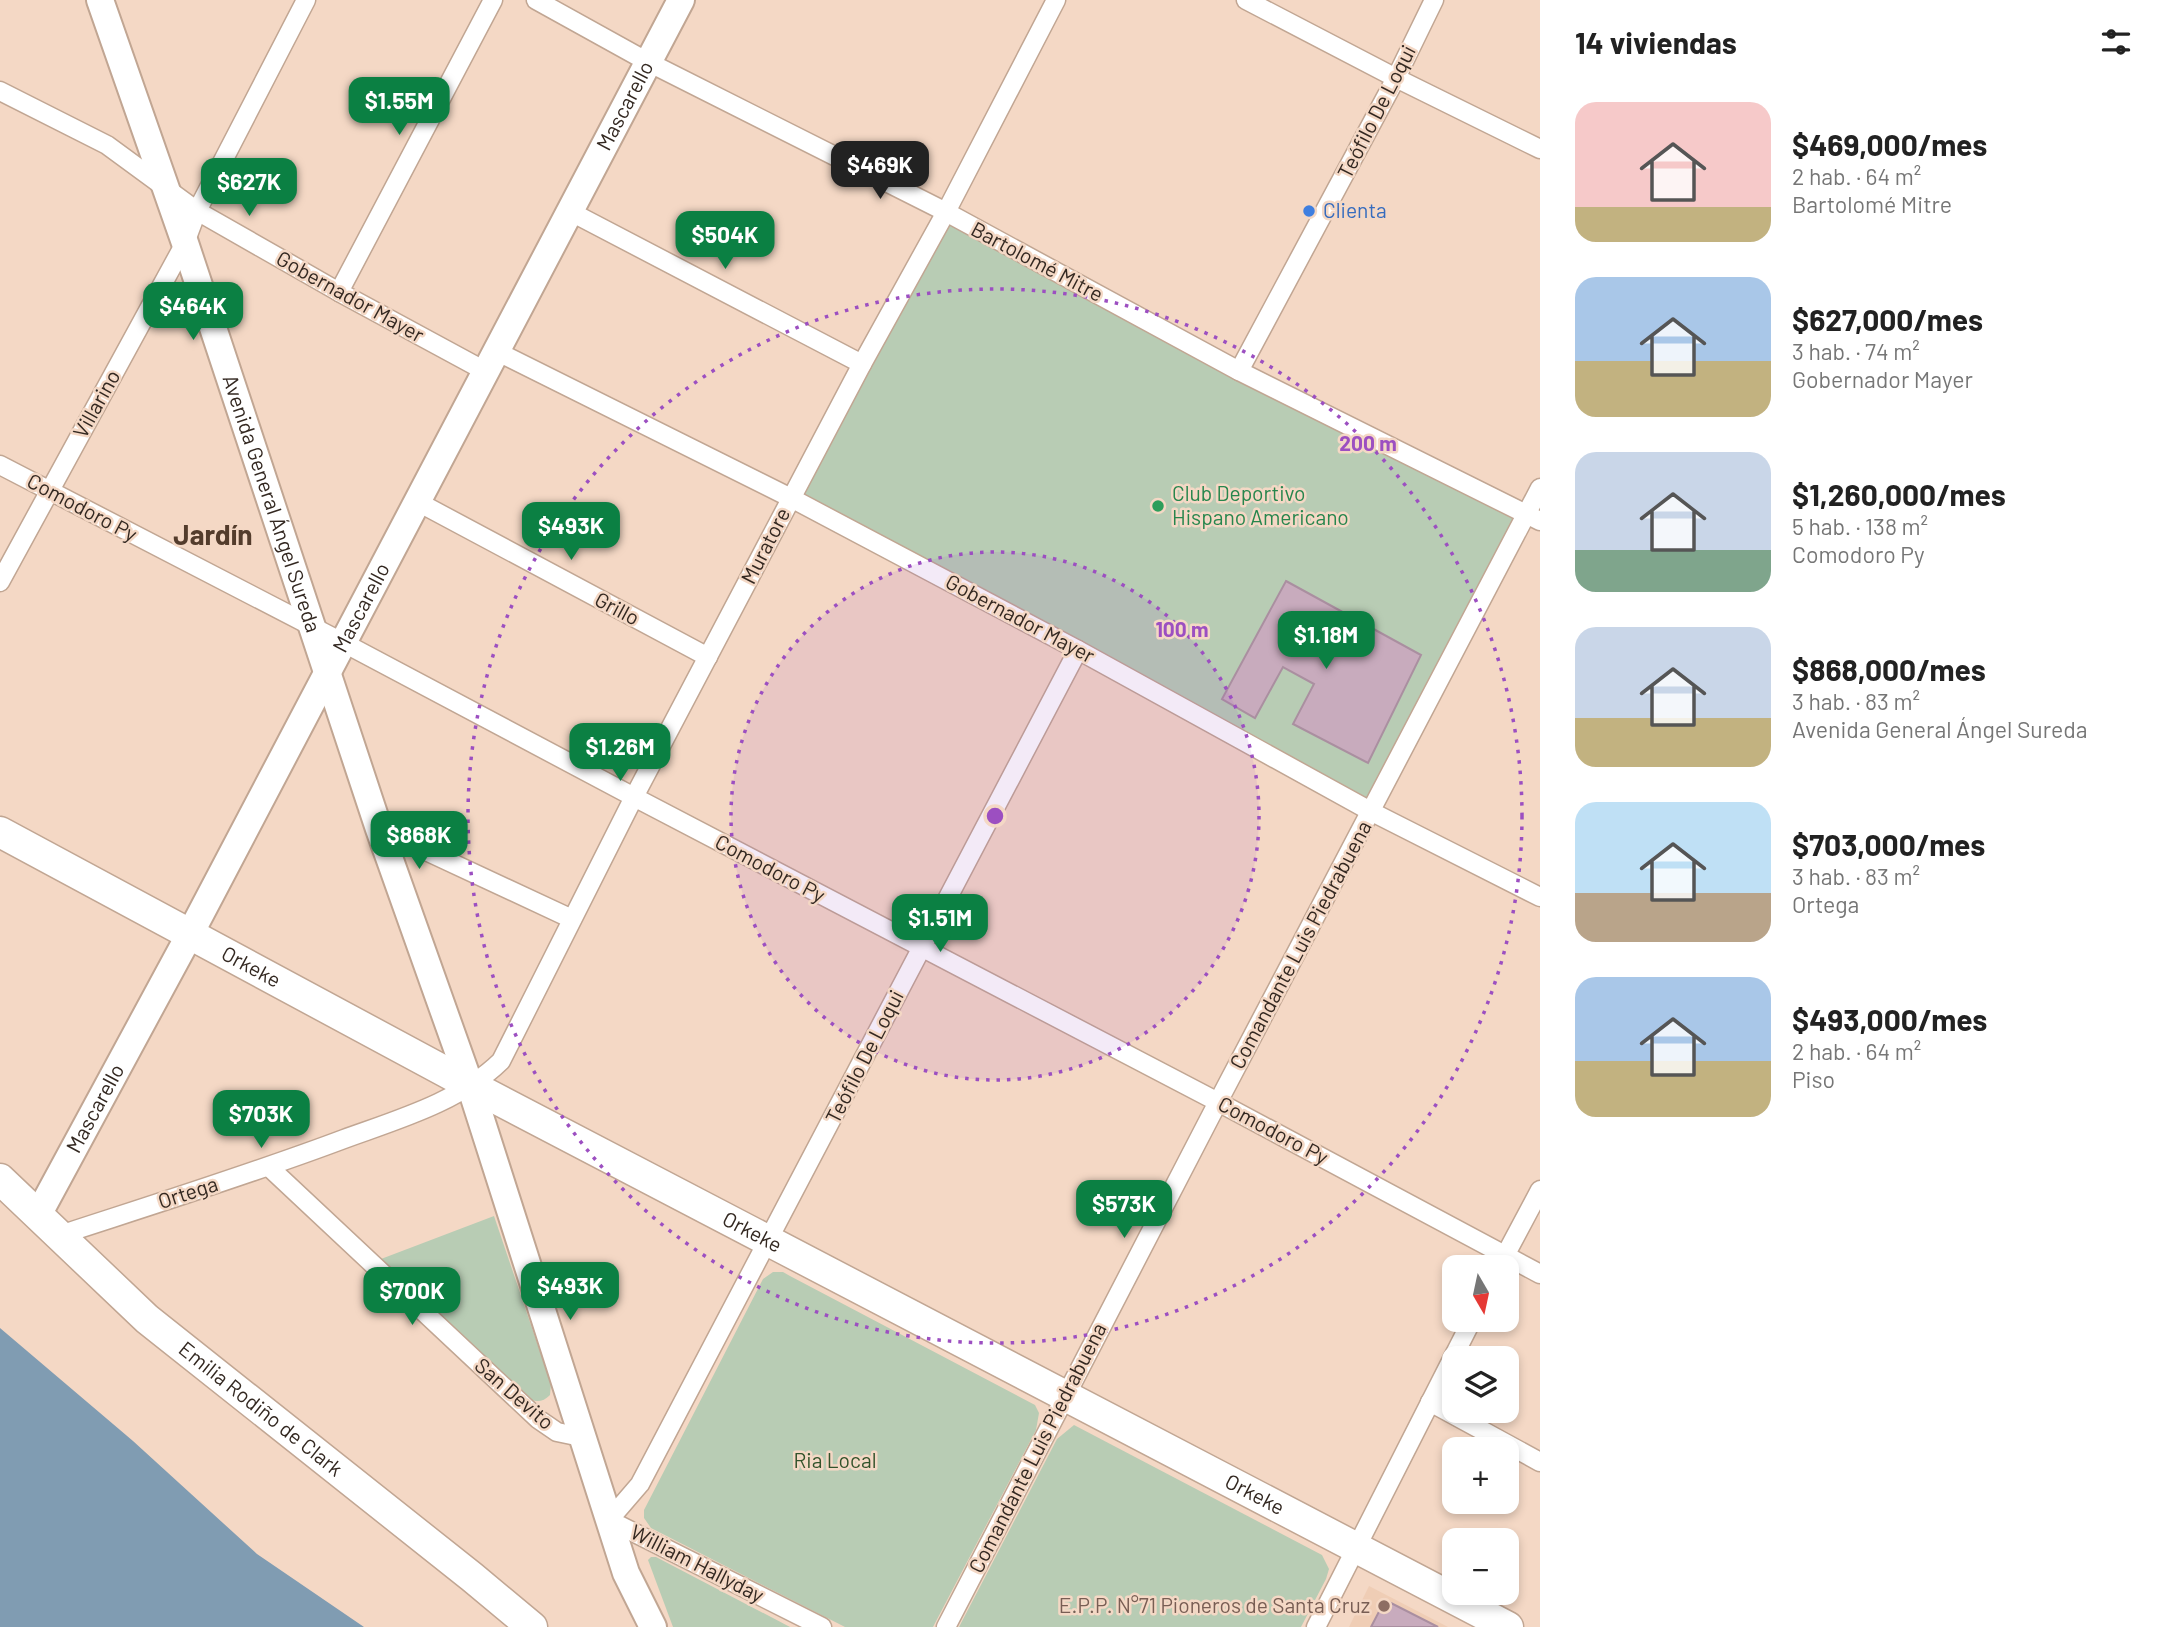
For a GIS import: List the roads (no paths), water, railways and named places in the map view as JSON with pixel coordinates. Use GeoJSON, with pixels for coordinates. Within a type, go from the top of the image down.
{"type":"FeatureCollection","features":[{"type":"Feature","properties":{"kind":"main road","name":"Mascarello"},"geometry":{"type":"LineString","coordinates":[[38,1215],[190,934],[681,0]]}},
{"type":"Feature","properties":{"kind":"main road","name":"Avenida General Ángel Sureda"},"geometry":{"type":"LineString","coordinates":[[103,2],[379,830],[470,1085],[626,1573]]}},
{"type":"Feature","properties":{"kind":"main road","name":"Orkeke"},"geometry":{"type":"LineString","coordinates":[[0,832],[470,1085],[1508,1627]]}},
{"type":"Feature","properties":{"kind":"main road","name":"Emilia Rodiño de Clark"},"geometry":{"type":"LineString","coordinates":[[0,1179],[147,1319],[532,1627]]}},
{"type":"Feature","properties":{"kind":"main road"},"geometry":{"type":"LineString","coordinates":[[626,1573],[631,1627]]}},
{"type":"Feature","properties":{"kind":"main road"},"geometry":{"type":"LineString","coordinates":[[626,1573],[653,1627]]}},
{"type":"Feature","properties":{"kind":"street","name":"Villarino"},"geometry":{"type":"LineString","coordinates":[[0,582],[185,243],[197,211],[306,0]]}},
{"type":"Feature","properties":{"kind":"street"},"geometry":{"type":"LineString","coordinates":[[339,292],[493,0]]}},
{"type":"Feature","properties":{"kind":"street","name":"Bartolomé Mitre"},"geometry":{"type":"LineString","coordinates":[[536,0],[648,62],[946,212],[1239,371],[1533,517]]}},
{"type":"Feature","properties":{"kind":"street","name":"Muratore"},"geometry":{"type":"LineString","coordinates":[[470,1085],[501,1060],[634,797],[1056,0]]}},
{"type":"Feature","properties":{"kind":"street"},"geometry":{"type":"LineString","coordinates":[[1246,0],[1540,149]]}},
{"type":"Feature","properties":{"kind":"street","name":"Teófilo De Loqui"},"geometry":{"type":"LineString","coordinates":[[1239,371],[1396,78],[1434,0]]}},
{"type":"Feature","properties":{"kind":"street","name":"Gobernador Mayer"},"geometry":{"type":"LineString","coordinates":[[0,91],[107,145],[197,211],[339,292],[791,498],[1079,650],[1371,812],[1540,897]]}},
{"type":"Feature","properties":{"kind":"street"},"geometry":{"type":"LineString","coordinates":[[571,212],[862,364]]}},
{"type":"Feature","properties":{"kind":"street","name":"Comodoro Py"},"geometry":{"type":"LineString","coordinates":[[0,465],[1218,1102],[1491,1255]]}},
{"type":"Feature","properties":{"kind":"street","name":"Comandante Luis Piedrabuena"},"geometry":{"type":"LineString","coordinates":[[946,1627],[1371,812],[1533,517],[1540,488]]}},
{"type":"Feature","properties":{"kind":"street","name":"Grillo"},"geometry":{"type":"LineString","coordinates":[[416,501],[708,657]]}},
{"type":"Feature","properties":{"kind":"street","name":"Teófilo De Loqui"},"geometry":{"type":"LineString","coordinates":[[609,1520],[640,1484],[1079,650]]}},
{"type":"Feature","properties":{"kind":"street"},"geometry":{"type":"LineString","coordinates":[[379,830],[572,919]]}},
{"type":"Feature","properties":{"kind":"street","name":"Ortega"},"geometry":{"type":"LineString","coordinates":[[60,1235],[269,1167],[425,1109],[470,1085]]}},
{"type":"Feature","properties":{"kind":"street","name":"San Devito"},"geometry":{"type":"LineString","coordinates":[[269,1167],[538,1419],[557,1432],[581,1437]]}},
{"type":"Feature","properties":{"kind":"street"},"geometry":{"type":"LineString","coordinates":[[1505,1255],[1540,1190]]}},
{"type":"Feature","properties":{"kind":"street","name":"Comodoro Py"},"geometry":{"type":"LineString","coordinates":[[1519,1267],[1540,1275]]}},
{"type":"Feature","properties":{"kind":"street"},"geometry":{"type":"LineString","coordinates":[[1316,1627],[1466,1332]]}},
{"type":"Feature","properties":{"kind":"street"},"geometry":{"type":"LineString","coordinates":[[1430,1402],[1540,1462]]}},
{"type":"Feature","properties":{"kind":"street","name":"William Hallyday"},"geometry":{"type":"LineString","coordinates":[[609,1520],[822,1627]]}},
{"type":"Feature","properties":{"kind":"water"},"geometry":{"type":"Polygon","coordinates":[[[0,1328],[133,1441],[257,1554],[364,1627],[0,1627],[0,1328]]]}},
{"type":"Feature","properties":{"kind":"place","name":"Clienta"},"geometry":{"type":"Point","coordinates":[1309,211]}},
{"type":"Feature","properties":{"kind":"place","name":"Club Deportivo Hispano Americano"},"geometry":{"type":"Point","coordinates":[1158,506]}},
{"type":"Feature","properties":{"kind":"place","name":"E.P.P. N°71 Pioneros de Santa Cruz"},"geometry":{"type":"Point","coordinates":[1384,1606]}},
{"type":"Feature","properties":{"kind":"district","name":"Jardín"},"geometry":{"type":"Point","coordinates":[213,535]}},
{"type":"Feature","properties":{"kind":"park label","name":"Ria Local"},"geometry":{"type":"Point","coordinates":[835,1461]}}]}
